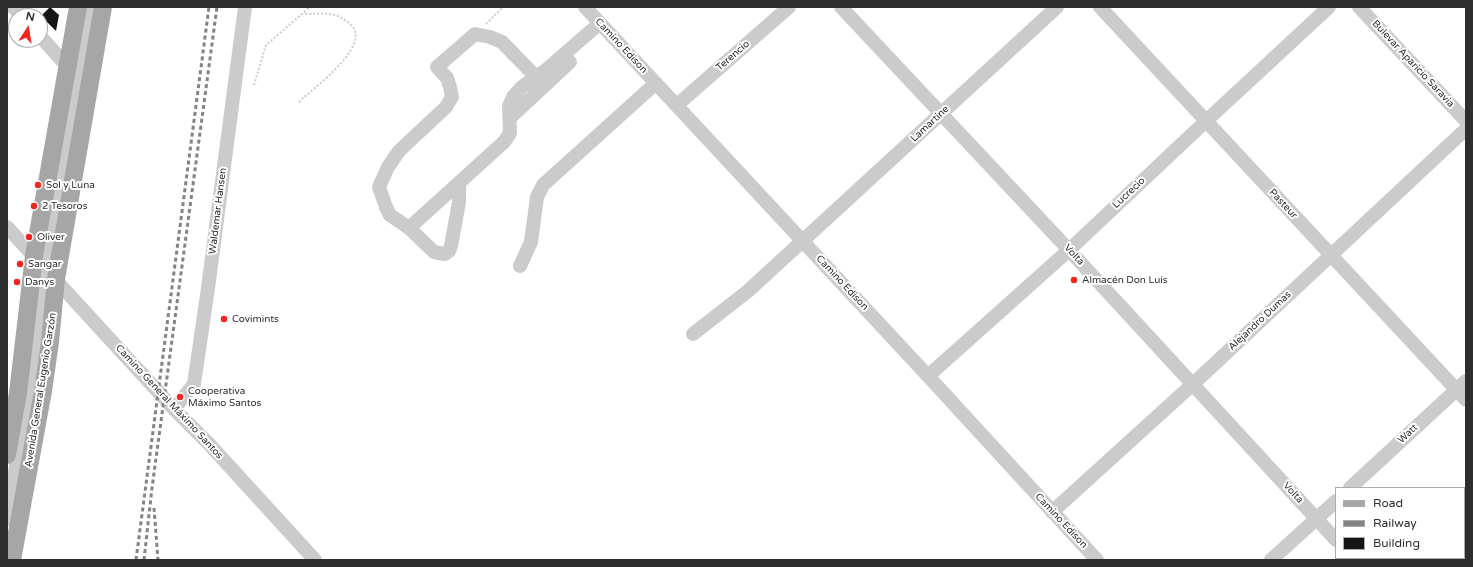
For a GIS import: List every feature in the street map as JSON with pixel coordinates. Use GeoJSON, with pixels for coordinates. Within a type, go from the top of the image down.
{"type":"FeatureCollection","features":[{"type":"Feature","properties":{"kind":"main road"},"geometry":{"type":"LineString","coordinates":[[7,455],[18,393],[34,256],[78,7]]}},
{"type":"Feature","properties":{"kind":"main road","name":"Avenida General Eugenio Garzón"},"geometry":{"type":"LineString","coordinates":[[12,560],[26,490],[50,342],[51,274],[103,7]]}},
{"type":"Feature","properties":{"kind":"street","name":"Avenida General Eugenio Garzón"},"geometry":{"type":"LineString","coordinates":[[7,519],[51,274],[90,7]]}},
{"type":"Feature","properties":{"kind":"street","name":"Waldemar Hansen"},"geometry":{"type":"LineString","coordinates":[[174,409],[194,384],[245,7]]}},
{"type":"Feature","properties":{"kind":"street","name":"Camino Edison"},"geometry":{"type":"LineString","coordinates":[[586,7],[1097,560]]}},
{"type":"Feature","properties":{"kind":"street","name":"Terencio"},"geometry":{"type":"LineString","coordinates":[[677,105],[789,7]]}},
{"type":"Feature","properties":{"kind":"street","name":"Volta"},"geometry":{"type":"LineString","coordinates":[[841,7],[1069,250],[1335,539]]}},
{"type":"Feature","properties":{"kind":"street","name":"Lamartine"},"geometry":{"type":"LineString","coordinates":[[693,334],[748,291],[1057,7]]}},
{"type":"Feature","properties":{"kind":"street","name":"Pasteur"},"geometry":{"type":"LineString","coordinates":[[1100,7],[1331,255],[1461,385],[1466,400]]}},
{"type":"Feature","properties":{"kind":"street","name":"Lucrecio"},"geometry":{"type":"LineString","coordinates":[[928,376],[1069,250],[1329,7]]}},
{"type":"Feature","properties":{"kind":"street","name":"Bulevar Aparicio Saravia"},"geometry":{"type":"LineString","coordinates":[[1359,7],[1466,121]]}},
{"type":"Feature","properties":{"kind":"street"},"geometry":{"type":"LineString","coordinates":[[409,228],[504,142],[510,133],[510,106],[513,97],[522,87],[546,70],[600,23]]}},
{"type":"Feature","properties":{"kind":"street"},"geometry":{"type":"LineString","coordinates":[[459,183],[459,202],[449,251],[446,254],[434,252],[409,228],[390,215],[379,187],[382,177],[399,151],[446,107],[452,97],[447,78],[437,67],[474,34],[490,37],[502,42],[536,77]]}},
{"type":"Feature","properties":{"kind":"street"},"geometry":{"type":"LineString","coordinates":[[48,45],[67,66]]}},
{"type":"Feature","properties":{"kind":"street"},"geometry":{"type":"LineString","coordinates":[[510,118],[574,58],[575,51],[573,46]]}},
{"type":"Feature","properties":{"kind":"street"},"geometry":{"type":"LineString","coordinates":[[520,266],[531,242],[537,197],[543,185],[656,83]]}},
{"type":"Feature","properties":{"kind":"street","name":"Alejandro Dumas"},"geometry":{"type":"LineString","coordinates":[[1052,512],[1193,384],[1466,129]]}},
{"type":"Feature","properties":{"kind":"street","name":"Camino General Máximo Santos"},"geometry":{"type":"LineString","coordinates":[[7,227],[315,560]]}},
{"type":"Feature","properties":{"kind":"street","name":"Watt"},"geometry":{"type":"LineString","coordinates":[[1351,487],[1461,385]]}},
{"type":"Feature","properties":{"kind":"street"},"geometry":{"type":"LineString","coordinates":[[1271,560],[1335,502]]}},
{"type":"Feature","properties":{"kind":"path"},"geometry":{"type":"LineString","coordinates":[[254,85],[266,45],[310,7]]}},
{"type":"Feature","properties":{"kind":"path"},"geometry":{"type":"LineString","coordinates":[[474,34],[504,7]]}},
{"type":"Feature","properties":{"kind":"path"},"geometry":{"type":"LineString","coordinates":[[299,102],[327,77],[346,57],[356,38],[354,29],[342,17],[332,13],[303,14]]}},
{"type":"Feature","properties":{"kind":"building"},"geometry":{"type":"Polygon","coordinates":[[[50,7],[59,15],[56,31],[48,23],[48,9],[50,7]]]}},
{"type":"Feature","properties":{"kind":"railway"},"geometry":{"type":"LineString","coordinates":[[136,560],[209,7]]}},
{"type":"Feature","properties":{"kind":"railway"},"geometry":{"type":"LineString","coordinates":[[144,560],[152,488],[217,7]]}},
{"type":"Feature","properties":{"kind":"railway"},"geometry":{"type":"LineString","coordinates":[[154,508],[158,560]]}},
{"type":"Feature","properties":{"kind":"place","name":"Sol y Luna"},"geometry":{"type":"Point","coordinates":[38,185]}},
{"type":"Feature","properties":{"kind":"place","name":"2 Tesoros"},"geometry":{"type":"Point","coordinates":[34,206]}},
{"type":"Feature","properties":{"kind":"place","name":"Oliver"},"geometry":{"type":"Point","coordinates":[29,237]}},
{"type":"Feature","properties":{"kind":"place","name":"Sangar"},"geometry":{"type":"Point","coordinates":[20,264]}},
{"type":"Feature","properties":{"kind":"place","name":"Almacén Don Luís"},"geometry":{"type":"Point","coordinates":[1074,280]}},
{"type":"Feature","properties":{"kind":"place","name":"Danys"},"geometry":{"type":"Point","coordinates":[17,282]}},
{"type":"Feature","properties":{"kind":"place","name":"Covimints"},"geometry":{"type":"Point","coordinates":[224,319]}},
{"type":"Feature","properties":{"kind":"place","name":"Cooperativa Máximo Santos"},"geometry":{"type":"Point","coordinates":[180,397]}}]}
